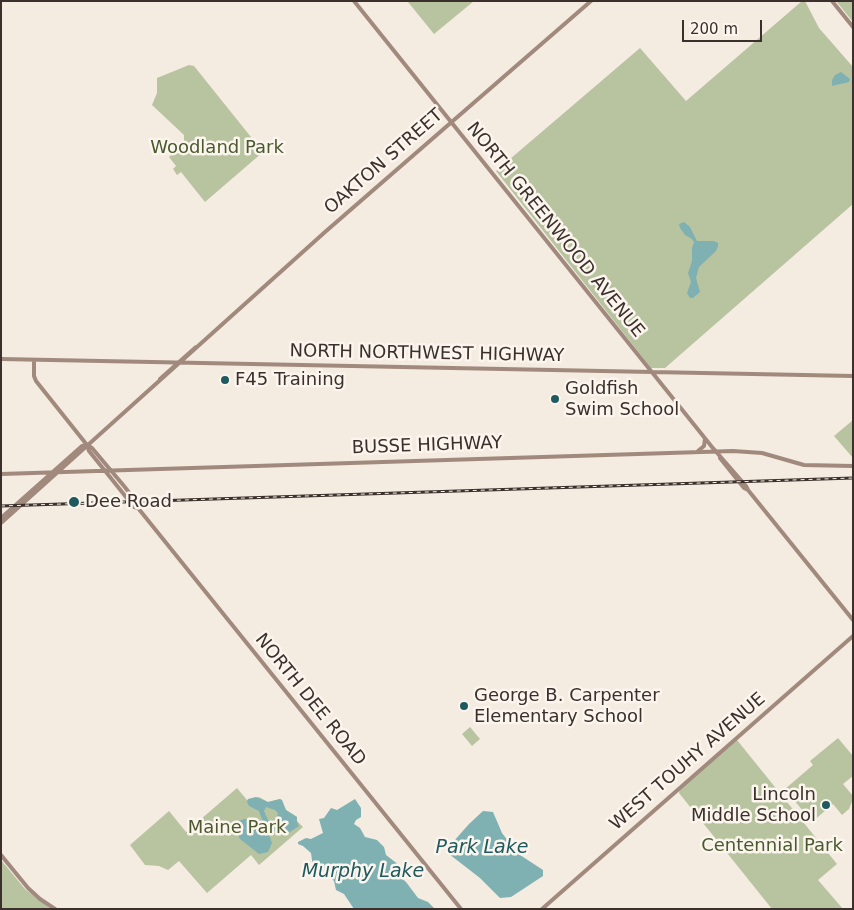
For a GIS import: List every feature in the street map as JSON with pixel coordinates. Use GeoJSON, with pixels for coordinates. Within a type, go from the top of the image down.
{"type":"FeatureCollection","features":[{"type":"Feature","properties":{"kind":"main road","name":"NORTH GREENWOOD AVENUE"},"geometry":{"type":"LineString","coordinates":[[354,1],[853,620]]}},
{"type":"Feature","properties":{"kind":"main road","name":"OAKTON STREET"},"geometry":{"type":"LineString","coordinates":[[159,380],[165,373],[191,354],[450,122],[591,1]]}},
{"type":"Feature","properties":{"kind":"main road"},"geometry":{"type":"LineString","coordinates":[[832,1],[853,27]]}},
{"type":"Feature","properties":{"kind":"main road","name":"OAKTON STREET"},"geometry":{"type":"LineString","coordinates":[[1,523],[85,449],[87,445],[178,363],[192,348],[198,346]]}},
{"type":"Feature","properties":{"kind":"main road"},"geometry":{"type":"LineString","coordinates":[[191,354],[196,364]]}},
{"type":"Feature","properties":{"kind":"main road","name":"NORTH NORTHWEST HIGHWAY"},"geometry":{"type":"LineString","coordinates":[[1,359],[853,376]]}},
{"type":"Feature","properties":{"kind":"main road","name":"NORTH DEE ROAD"},"geometry":{"type":"LineString","coordinates":[[34,360],[35,379],[105,471],[134,507],[138,508]]}},
{"type":"Feature","properties":{"kind":"main road"},"geometry":{"type":"LineString","coordinates":[[160,362],[165,368],[165,373]]}},
{"type":"Feature","properties":{"kind":"main road"},"geometry":{"type":"LineString","coordinates":[[696,452],[704,446],[704,437]]}},
{"type":"Feature","properties":{"kind":"main road","name":"OAKTON STREET"},"geometry":{"type":"LineString","coordinates":[[1,518],[82,446],[87,445]]}},
{"type":"Feature","properties":{"kind":"main road","name":"NORTH DEE ROAD"},"geometry":{"type":"LineString","coordinates":[[87,445],[92,448],[138,504],[138,508],[461,909]]}},
{"type":"Feature","properties":{"kind":"main road","name":"NORTH GREENWOOD AVENUE"},"geometry":{"type":"LineString","coordinates":[[716,451],[744,488],[748,490]]}},
{"type":"Feature","properties":{"kind":"main road","name":"BUSSE HIGHWAY"},"geometry":{"type":"LineString","coordinates":[[1,474],[716,451],[762,453],[804,465],[853,466]]}},
{"type":"Feature","properties":{"kind":"main road"},"geometry":{"type":"LineString","coordinates":[[725,461],[726,455],[733,451]]}},
{"type":"Feature","properties":{"kind":"main road"},"geometry":{"type":"LineString","coordinates":[[119,482],[118,476],[121,470]]}},
{"type":"Feature","properties":{"kind":"main road","name":"WEST TOUHY AVENUE"},"geometry":{"type":"LineString","coordinates":[[542,909],[853,636]]}},
{"type":"Feature","properties":{"kind":"main road"},"geometry":{"type":"LineString","coordinates":[[1,855],[28,888],[54,908]]}},
{"type":"Feature","properties":{"kind":"green space"},"geometry":{"type":"Polygon","coordinates":[[[409,1],[474,1],[434,34],[409,1]]]}},
{"type":"Feature","properties":{"kind":"green space"},"geometry":{"type":"Polygon","coordinates":[[[802,1],[805,1],[819,28],[853,67],[853,204],[665,368],[651,368],[496,171],[640,48],[686,101],[802,1]]]}},
{"type":"Feature","properties":{"kind":"green space"},"geometry":{"type":"Polygon","coordinates":[[[836,1],[853,1],[853,22],[836,1]]]}},
{"type":"Feature","properties":{"kind":"green space","name":"Woodland Park"},"geometry":{"type":"Polygon","coordinates":[[[189,65],[194,66],[263,152],[205,202],[181,172],[177,175],[173,169],[176,166],[169,157],[184,142],[184,135],[152,105],[157,93],[157,78],[189,65]]]}},
{"type":"Feature","properties":{"kind":"green space"},"geometry":{"type":"Polygon","coordinates":[[[853,420],[853,458],[834,436],[853,420]]]}},
{"type":"Feature","properties":{"kind":"green space"},"geometry":{"type":"Polygon","coordinates":[[[470,727],[480,739],[472,746],[462,734],[470,727]]]}},
{"type":"Feature","properties":{"kind":"green space","name":"Lincoln Middle School"},"geometry":{"type":"Polygon","coordinates":[[[838,738],[853,756],[853,776],[843,784],[853,796],[853,799],[849,809],[842,815],[833,804],[812,822],[785,789],[813,765],[810,761],[838,738]]]}},
{"type":"Feature","properties":{"kind":"green space","name":"Centennial Park"},"geometry":{"type":"Polygon","coordinates":[[[737,740],[837,864],[818,880],[843,909],[772,909],[679,793],[680,789],[737,740]]]}},
{"type":"Feature","properties":{"kind":"green space","name":"Maine Park"},"geometry":{"type":"Polygon","coordinates":[[[237,788],[247,800],[259,797],[268,802],[280,799],[286,810],[297,817],[297,821],[303,827],[259,865],[251,855],[207,893],[179,861],[168,870],[159,866],[145,865],[130,845],[169,811],[186,832],[237,788]]]}},
{"type":"Feature","properties":{"kind":"green space"},"geometry":{"type":"Polygon","coordinates":[[[1,860],[25,889],[51,909],[1,909],[1,860]]]}},
{"type":"Feature","properties":{"kind":"water"},"geometry":{"type":"Polygon","coordinates":[[[841,72],[850,79],[849,82],[832,86],[832,80],[835,75],[841,72]]]}},
{"type":"Feature","properties":{"kind":"water"},"geometry":{"type":"Polygon","coordinates":[[[684,222],[690,227],[697,241],[714,241],[718,243],[716,251],[699,267],[696,278],[700,292],[693,298],[690,298],[687,293],[691,282],[688,273],[692,261],[694,242],[680,228],[679,224],[684,222]]]}},
{"type":"Feature","properties":{"kind":"water"},"geometry":{"type":"Polygon","coordinates":[[[256,797],[268,802],[282,800],[286,810],[297,817],[299,826],[287,834],[282,830],[274,831],[267,828],[259,811],[249,806],[248,799],[256,797]],[[266,807],[264,811],[268,820],[275,824],[278,813],[266,807]]]}},
{"type":"Feature","properties":{"kind":"water","name":"Murphy Lake"},"geometry":{"type":"Polygon","coordinates":[[[355,799],[361,808],[361,817],[354,824],[360,828],[365,837],[377,840],[384,847],[386,855],[399,865],[398,875],[418,898],[428,902],[435,909],[354,909],[344,894],[336,890],[334,881],[326,874],[321,874],[319,866],[313,867],[311,853],[298,844],[298,842],[306,838],[311,839],[323,833],[319,819],[324,818],[331,808],[337,810],[355,799]]]}},
{"type":"Feature","properties":{"kind":"water","name":"Park Lake"},"geometry":{"type":"Polygon","coordinates":[[[483,811],[493,812],[502,833],[517,853],[543,870],[543,876],[511,897],[500,898],[480,878],[449,854],[447,848],[483,811]]]}},
{"type":"Feature","properties":{"kind":"water"},"geometry":{"type":"Polygon","coordinates":[[[244,819],[255,819],[269,835],[272,843],[268,852],[259,854],[240,839],[236,825],[244,819]]]}},
{"type":"Feature","properties":{"kind":"railway"},"geometry":{"type":"LineString","coordinates":[[1,506],[853,478]]}},
{"type":"Feature","properties":{"kind":"place","name":"F45 Training"},"geometry":{"type":"Point","coordinates":[225,380]}},
{"type":"Feature","properties":{"kind":"place","name":"Goldfish Swim School"},"geometry":{"type":"Point","coordinates":[555,399]}},
{"type":"Feature","properties":{"kind":"place","name":"Dee Road"},"geometry":{"type":"Point","coordinates":[74,502]}},
{"type":"Feature","properties":{"kind":"place","name":"George B. Carpenter Elementary School"},"geometry":{"type":"Point","coordinates":[464,706]}},
{"type":"Feature","properties":{"kind":"place","name":"Lincoln Middle School"},"geometry":{"type":"Point","coordinates":[826,805]}}]}
